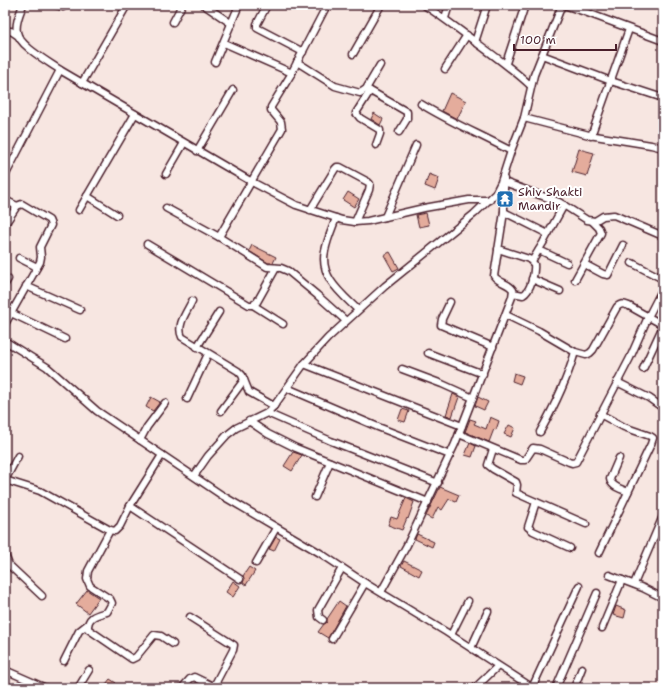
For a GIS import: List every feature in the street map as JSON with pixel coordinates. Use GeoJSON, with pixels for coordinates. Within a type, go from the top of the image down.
{"type":"FeatureCollection","features":[{"type":"Feature","properties":{"kind":"street"},"geometry":{"type":"LineString","coordinates":[[23,5],[16,30],[19,39],[28,47],[60,70],[278,197],[310,210],[355,222],[368,221],[424,208],[469,200],[490,200]]}},
{"type":"Feature","properties":{"kind":"street"},"geometry":{"type":"LineString","coordinates":[[56,5],[63,7],[66,5]]}},
{"type":"Feature","properties":{"kind":"street"},"geometry":{"type":"LineString","coordinates":[[82,83],[127,5]]}},
{"type":"Feature","properties":{"kind":"street"},"geometry":{"type":"LineString","coordinates":[[173,22],[182,5]]}},
{"type":"Feature","properties":{"kind":"street"},"geometry":{"type":"LineString","coordinates":[[204,5],[232,24]]}},
{"type":"Feature","properties":{"kind":"street"},"geometry":{"type":"LineString","coordinates":[[215,62],[239,5]]}},
{"type":"Feature","properties":{"kind":"street"},"geometry":{"type":"LineString","coordinates":[[267,5],[256,28],[303,52]]}},
{"type":"Feature","properties":{"kind":"street"},"geometry":{"type":"LineString","coordinates":[[220,237],[282,129],[281,122],[270,110],[292,73],[327,5]]}},
{"type":"Feature","properties":{"kind":"street"},"geometry":{"type":"LineString","coordinates":[[353,54],[381,5]]}},
{"type":"Feature","properties":{"kind":"street"},"geometry":{"type":"LineString","coordinates":[[424,5],[445,18],[475,42],[506,63],[531,86]]}},
{"type":"Feature","properties":{"kind":"street"},"geometry":{"type":"LineString","coordinates":[[445,18],[449,5]]}},
{"type":"Feature","properties":{"kind":"street"},"geometry":{"type":"LineString","coordinates":[[475,42],[487,5]]}},
{"type":"Feature","properties":{"kind":"street"},"geometry":{"type":"LineString","coordinates":[[506,63],[525,5]]}},
{"type":"Feature","properties":{"kind":"street"},"geometry":{"type":"LineString","coordinates":[[194,476],[208,456],[227,435],[236,428],[267,413],[274,406],[304,364],[328,338],[358,310],[490,200],[499,188],[524,118],[531,86],[563,5],[586,12],[663,41]]}},
{"type":"Feature","properties":{"kind":"street"},"geometry":{"type":"LineString","coordinates":[[591,136],[629,29]]}},
{"type":"Feature","properties":{"kind":"street"},"geometry":{"type":"LineString","coordinates":[[5,32],[11,32],[17,35]]}},
{"type":"Feature","properties":{"kind":"street"},"geometry":{"type":"LineString","coordinates":[[445,68],[467,36]]}},
{"type":"Feature","properties":{"kind":"street"},"geometry":{"type":"LineString","coordinates":[[224,43],[292,73]]}},
{"type":"Feature","properties":{"kind":"street"},"geometry":{"type":"LineString","coordinates":[[542,55],[611,81],[663,98]]}},
{"type":"Feature","properties":{"kind":"street"},"geometry":{"type":"LineString","coordinates":[[297,62],[335,86],[360,92],[368,90],[406,112],[407,119],[399,132]]}},
{"type":"Feature","properties":{"kind":"street"},"geometry":{"type":"LineString","coordinates":[[376,145],[380,130],[360,118],[356,113],[380,65]]}},
{"type":"Feature","properties":{"kind":"street"},"geometry":{"type":"LineString","coordinates":[[5,176],[60,70]]}},
{"type":"Feature","properties":{"kind":"street"},"geometry":{"type":"LineString","coordinates":[[197,151],[234,90]]}},
{"type":"Feature","properties":{"kind":"street"},"geometry":{"type":"LineString","coordinates":[[422,104],[442,116],[511,151]]}},
{"type":"Feature","properties":{"kind":"street"},"geometry":{"type":"LineString","coordinates":[[79,210],[135,114]]}},
{"type":"Feature","properties":{"kind":"street"},"geometry":{"type":"LineString","coordinates":[[524,118],[591,136],[663,148]]}},
{"type":"Feature","properties":{"kind":"street"},"geometry":{"type":"LineString","coordinates":[[166,174],[184,143]]}},
{"type":"Feature","properties":{"kind":"street"},"geometry":{"type":"LineString","coordinates":[[384,217],[416,146]]}},
{"type":"Feature","properties":{"kind":"street"},"geometry":{"type":"LineString","coordinates":[[5,158],[12,162]]}},
{"type":"Feature","properties":{"kind":"street"},"geometry":{"type":"LineString","coordinates":[[310,210],[335,169],[340,167],[370,184],[369,190],[355,222]]}},
{"type":"Feature","properties":{"kind":"street"},"geometry":{"type":"LineString","coordinates":[[381,592],[402,556],[438,483],[483,374],[513,293],[511,287],[496,279],[494,276],[504,212],[504,173]]}},
{"type":"Feature","properties":{"kind":"street"},"geometry":{"type":"LineString","coordinates":[[504,182],[564,205],[584,219],[592,221],[599,228],[601,233],[575,280]]}},
{"type":"Feature","properties":{"kind":"street"},"geometry":{"type":"LineString","coordinates":[[87,196],[117,215]]}},
{"type":"Feature","properties":{"kind":"street"},"geometry":{"type":"LineString","coordinates":[[5,200],[17,206],[20,204],[25,206],[51,222],[50,228],[40,247],[41,260],[5,324]]}},
{"type":"Feature","properties":{"kind":"street"},"geometry":{"type":"LineString","coordinates":[[532,261],[564,205]]}},
{"type":"Feature","properties":{"kind":"street"},"geometry":{"type":"LineString","coordinates":[[5,224],[17,206]]}},
{"type":"Feature","properties":{"kind":"street"},"geometry":{"type":"LineString","coordinates":[[166,208],[220,237],[267,267],[288,271],[346,322]]}},
{"type":"Feature","properties":{"kind":"street"},"geometry":{"type":"LineString","coordinates":[[504,212],[548,234]]}},
{"type":"Feature","properties":{"kind":"street"},"geometry":{"type":"LineString","coordinates":[[592,221],[610,214],[614,214],[663,236]]}},
{"type":"Feature","properties":{"kind":"street"},"geometry":{"type":"LineString","coordinates":[[336,218],[325,250],[324,269],[331,282],[358,310]]}},
{"type":"Feature","properties":{"kind":"street"},"geometry":{"type":"LineString","coordinates":[[147,244],[283,324]]}},
{"type":"Feature","properties":{"kind":"street"},"geometry":{"type":"LineString","coordinates":[[584,264],[608,275],[623,245]]}},
{"type":"Feature","properties":{"kind":"street"},"geometry":{"type":"LineString","coordinates":[[498,249],[532,261]]}},
{"type":"Feature","properties":{"kind":"street"},"geometry":{"type":"LineString","coordinates":[[539,250],[568,263]]}},
{"type":"Feature","properties":{"kind":"street"},"geometry":{"type":"LineString","coordinates":[[19,258],[37,267]]}},
{"type":"Feature","properties":{"kind":"street"},"geometry":{"type":"LineString","coordinates":[[513,293],[519,295],[526,294],[532,279],[534,268],[532,261]]}},
{"type":"Feature","properties":{"kind":"street"},"geometry":{"type":"LineString","coordinates":[[632,263],[663,279]]}},
{"type":"Feature","properties":{"kind":"street"},"geometry":{"type":"LineString","coordinates":[[253,305],[263,293],[276,268]]}},
{"type":"Feature","properties":{"kind":"street"},"geometry":{"type":"LineString","coordinates":[[532,279],[560,291]]}},
{"type":"Feature","properties":{"kind":"street"},"geometry":{"type":"LineString","coordinates":[[26,286],[80,310]]}},
{"type":"Feature","properties":{"kind":"street"},"geometry":{"type":"LineString","coordinates":[[459,434],[493,449],[525,460],[533,448],[537,448],[572,463],[576,462],[633,352],[648,317],[663,288]]}},
{"type":"Feature","properties":{"kind":"street"},"geometry":{"type":"LineString","coordinates":[[192,301],[180,326],[180,333],[182,337],[238,371],[242,375],[249,392],[274,406]]}},
{"type":"Feature","properties":{"kind":"street"},"geometry":{"type":"LineString","coordinates":[[450,302],[442,319],[441,325],[493,347]]}},
{"type":"Feature","properties":{"kind":"street"},"geometry":{"type":"LineString","coordinates":[[506,314],[543,333],[575,352],[586,355],[590,353],[617,307],[620,304],[623,304],[663,325],[643,369]]}},
{"type":"Feature","properties":{"kind":"street"},"geometry":{"type":"LineString","coordinates":[[197,347],[219,312]]}},
{"type":"Feature","properties":{"kind":"street"},"geometry":{"type":"LineString","coordinates":[[11,313],[65,339]]}},
{"type":"Feature","properties":{"kind":"street"},"geometry":{"type":"LineString","coordinates":[[5,341],[47,367],[97,411],[223,496],[320,553],[365,583],[451,635],[533,688],[579,586]]}},
{"type":"Feature","properties":{"kind":"street"},"geometry":{"type":"LineString","coordinates":[[540,432],[570,369],[575,352]]}},
{"type":"Feature","properties":{"kind":"street"},"geometry":{"type":"LineString","coordinates":[[428,353],[483,374]]}},
{"type":"Feature","properties":{"kind":"street"},"geometry":{"type":"LineString","coordinates":[[187,400],[208,354]]}},
{"type":"Feature","properties":{"kind":"street"},"geometry":{"type":"LineString","coordinates":[[304,364],[462,426]]}},
{"type":"Feature","properties":{"kind":"street"},"geometry":{"type":"LineString","coordinates":[[402,369],[442,384],[473,398]]}},
{"type":"Feature","properties":{"kind":"street"},"geometry":{"type":"LineString","coordinates":[[222,412],[244,380]]}},
{"type":"Feature","properties":{"kind":"street"},"geometry":{"type":"LineString","coordinates":[[617,382],[649,398],[663,408]]}},
{"type":"Feature","properties":{"kind":"street"},"geometry":{"type":"LineString","coordinates":[[287,388],[378,427],[450,455]]}},
{"type":"Feature","properties":{"kind":"street"},"geometry":{"type":"LineString","coordinates":[[140,440],[150,423],[165,403]]}},
{"type":"Feature","properties":{"kind":"street"},"geometry":{"type":"LineString","coordinates":[[267,413],[331,441],[438,483]]}},
{"type":"Feature","properties":{"kind":"street"},"geometry":{"type":"LineString","coordinates":[[599,553],[653,438],[624,427],[600,414]]}},
{"type":"Feature","properties":{"kind":"street"},"geometry":{"type":"LineString","coordinates":[[249,421],[268,434],[296,448],[428,502]]}},
{"type":"Feature","properties":{"kind":"street"},"geometry":{"type":"LineString","coordinates":[[493,449],[488,464],[490,467],[516,482],[516,493],[586,524]]}},
{"type":"Feature","properties":{"kind":"street"},"geometry":{"type":"LineString","coordinates":[[18,456],[5,480],[40,491],[110,530],[115,530],[118,529],[130,506],[162,454]]}},
{"type":"Feature","properties":{"kind":"street"},"geometry":{"type":"LineString","coordinates":[[620,458],[611,475],[610,482],[612,485],[628,492]]}},
{"type":"Feature","properties":{"kind":"street"},"geometry":{"type":"LineString","coordinates":[[315,497],[330,462]]}},
{"type":"Feature","properties":{"kind":"street"},"geometry":{"type":"LineString","coordinates":[[536,502],[528,525],[530,529],[570,548]]}},
{"type":"Feature","properties":{"kind":"street"},"geometry":{"type":"LineString","coordinates":[[130,506],[240,579]]}},
{"type":"Feature","properties":{"kind":"street"},"geometry":{"type":"LineString","coordinates":[[634,584],[662,522]]}},
{"type":"Feature","properties":{"kind":"street"},"geometry":{"type":"LineString","coordinates":[[256,563],[276,528]]}},
{"type":"Feature","properties":{"kind":"street"},"geometry":{"type":"LineString","coordinates":[[64,662],[79,631],[88,624],[95,615],[109,610],[112,603],[112,600],[90,586],[87,579],[88,571],[110,530]]}},
{"type":"Feature","properties":{"kind":"street"},"geometry":{"type":"LineString","coordinates":[[5,555],[7,562],[13,570],[42,596]]}},
{"type":"Feature","properties":{"kind":"street"},"geometry":{"type":"LineString","coordinates":[[323,620],[318,614],[318,610],[342,568]]}},
{"type":"Feature","properties":{"kind":"street"},"geometry":{"type":"LineString","coordinates":[[609,575],[634,584],[663,598]]}},
{"type":"Feature","properties":{"kind":"street"},"geometry":{"type":"LineString","coordinates":[[602,628],[622,580]]}},
{"type":"Feature","properties":{"kind":"street"},"geometry":{"type":"LineString","coordinates":[[332,639],[365,583]]}},
{"type":"Feature","properties":{"kind":"street"},"geometry":{"type":"LineString","coordinates":[[556,688],[597,593]]}},
{"type":"Feature","properties":{"kind":"street"},"geometry":{"type":"LineString","coordinates":[[451,635],[468,601]]}},
{"type":"Feature","properties":{"kind":"street"},"geometry":{"type":"LineString","coordinates":[[471,648],[488,611]]}},
{"type":"Feature","properties":{"kind":"street"},"geometry":{"type":"LineString","coordinates":[[182,688],[190,678],[194,677],[216,687],[234,645],[190,617]]}},
{"type":"Feature","properties":{"kind":"street"},"geometry":{"type":"LineString","coordinates":[[88,624],[88,629],[91,632],[132,659],[136,658],[154,635],[161,636],[173,644]]}},
{"type":"Feature","properties":{"kind":"street"},"geometry":{"type":"LineString","coordinates":[[475,688],[498,666]]}},
{"type":"Feature","properties":{"kind":"street"},"geometry":{"type":"LineString","coordinates":[[574,688],[582,668]]}},
{"type":"Feature","properties":{"kind":"street"},"geometry":{"type":"LineString","coordinates":[[5,670],[46,688]]}},
{"type":"Feature","properties":{"kind":"street"},"geometry":{"type":"LineString","coordinates":[[78,688],[89,670]]}},
{"type":"Feature","properties":{"kind":"building"},"geometry":{"type":"Polygon","coordinates":[[[450,93],[466,101],[457,119],[442,111],[450,93]]]}},
{"type":"Feature","properties":{"kind":"building"},"geometry":{"type":"Polygon","coordinates":[[[374,113],[383,119],[380,125],[371,119],[374,113]]]}},
{"type":"Feature","properties":{"kind":"building"},"geometry":{"type":"Polygon","coordinates":[[[579,149],[594,153],[587,176],[572,172],[579,149]]]}},
{"type":"Feature","properties":{"kind":"building"},"geometry":{"type":"Polygon","coordinates":[[[429,174],[439,178],[435,190],[425,186],[429,174]]]}},
{"type":"Feature","properties":{"kind":"building"},"geometry":{"type":"Polygon","coordinates":[[[348,192],[359,199],[354,207],[343,200],[348,192]]]}},
{"type":"Feature","properties":{"kind":"building"},"geometry":{"type":"Polygon","coordinates":[[[426,213],[429,225],[419,227],[416,215],[426,213]]]}},
{"type":"Feature","properties":{"kind":"building"},"geometry":{"type":"Polygon","coordinates":[[[252,245],[276,257],[273,263],[268,263],[249,251],[252,245]]]}},
{"type":"Feature","properties":{"kind":"building"},"geometry":{"type":"Polygon","coordinates":[[[390,252],[399,268],[393,271],[384,255],[390,252]]]}},
{"type":"Feature","properties":{"kind":"building"},"geometry":{"type":"Polygon","coordinates":[[[514,373],[523,376],[520,384],[512,381],[514,373]]]}},
{"type":"Feature","properties":{"kind":"building"},"geometry":{"type":"Polygon","coordinates":[[[453,394],[459,397],[452,417],[446,415],[453,394]]]}},
{"type":"Feature","properties":{"kind":"building"},"geometry":{"type":"Polygon","coordinates":[[[151,397],[160,402],[153,411],[146,407],[151,397]]]}},
{"type":"Feature","properties":{"kind":"building"},"geometry":{"type":"Polygon","coordinates":[[[478,397],[488,402],[484,410],[475,406],[478,397]]]}},
{"type":"Feature","properties":{"kind":"building"},"geometry":{"type":"Polygon","coordinates":[[[402,409],[409,411],[405,422],[398,420],[402,409]]]}},
{"type":"Feature","properties":{"kind":"building"},"geometry":{"type":"Polygon","coordinates":[[[490,417],[499,421],[489,442],[465,432],[470,419],[476,421],[474,424],[486,429],[490,417]]]}},
{"type":"Feature","properties":{"kind":"building"},"geometry":{"type":"Polygon","coordinates":[[[509,425],[515,428],[511,437],[504,434],[509,425]]]}},
{"type":"Feature","properties":{"kind":"building"},"geometry":{"type":"Polygon","coordinates":[[[470,443],[476,446],[472,457],[465,455],[470,443]]]}},
{"type":"Feature","properties":{"kind":"building"},"geometry":{"type":"Polygon","coordinates":[[[293,452],[302,455],[292,471],[284,466],[293,452]]]}},
{"type":"Feature","properties":{"kind":"building"},"geometry":{"type":"Polygon","coordinates":[[[440,487],[459,495],[456,502],[449,499],[442,510],[438,507],[432,519],[426,516],[440,487]]]}},
{"type":"Feature","properties":{"kind":"building"},"geometry":{"type":"Polygon","coordinates":[[[406,498],[414,502],[402,530],[388,525],[391,517],[397,519],[406,498]]]}},
{"type":"Feature","properties":{"kind":"building"},"geometry":{"type":"Polygon","coordinates":[[[417,534],[434,542],[432,547],[415,539],[417,534]]]}},
{"type":"Feature","properties":{"kind":"building"},"geometry":{"type":"Polygon","coordinates":[[[276,537],[280,539],[274,551],[269,549],[276,537]]]}},
{"type":"Feature","properties":{"kind":"building"},"geometry":{"type":"Polygon","coordinates":[[[404,561],[422,570],[419,576],[401,566],[404,561]]]}},
{"type":"Feature","properties":{"kind":"building"},"geometry":{"type":"Polygon","coordinates":[[[249,567],[255,571],[246,585],[243,583],[243,576],[249,567]]]}},
{"type":"Feature","properties":{"kind":"building"},"geometry":{"type":"Polygon","coordinates":[[[233,581],[240,586],[233,597],[226,592],[233,581]]]}},
{"type":"Feature","properties":{"kind":"building"},"geometry":{"type":"Polygon","coordinates":[[[87,590],[99,598],[88,613],[76,604],[87,590]]]}},
{"type":"Feature","properties":{"kind":"building"},"geometry":{"type":"Polygon","coordinates":[[[339,601],[346,606],[328,638],[318,632],[327,622],[327,619],[339,601]]]}},
{"type":"Feature","properties":{"kind":"building"},"geometry":{"type":"Polygon","coordinates":[[[616,606],[626,610],[624,618],[613,615],[616,606]]]}},
{"type":"Feature","properties":{"kind":"building"},"geometry":{"type":"Polygon","coordinates":[[[110,679],[116,683],[113,688],[106,684],[110,679]]]}},
{"type":"Feature","properties":{"kind":"place","name":"Shiv Shakti Mandir"},"geometry":{"type":"Point","coordinates":[505,199]}}]}
